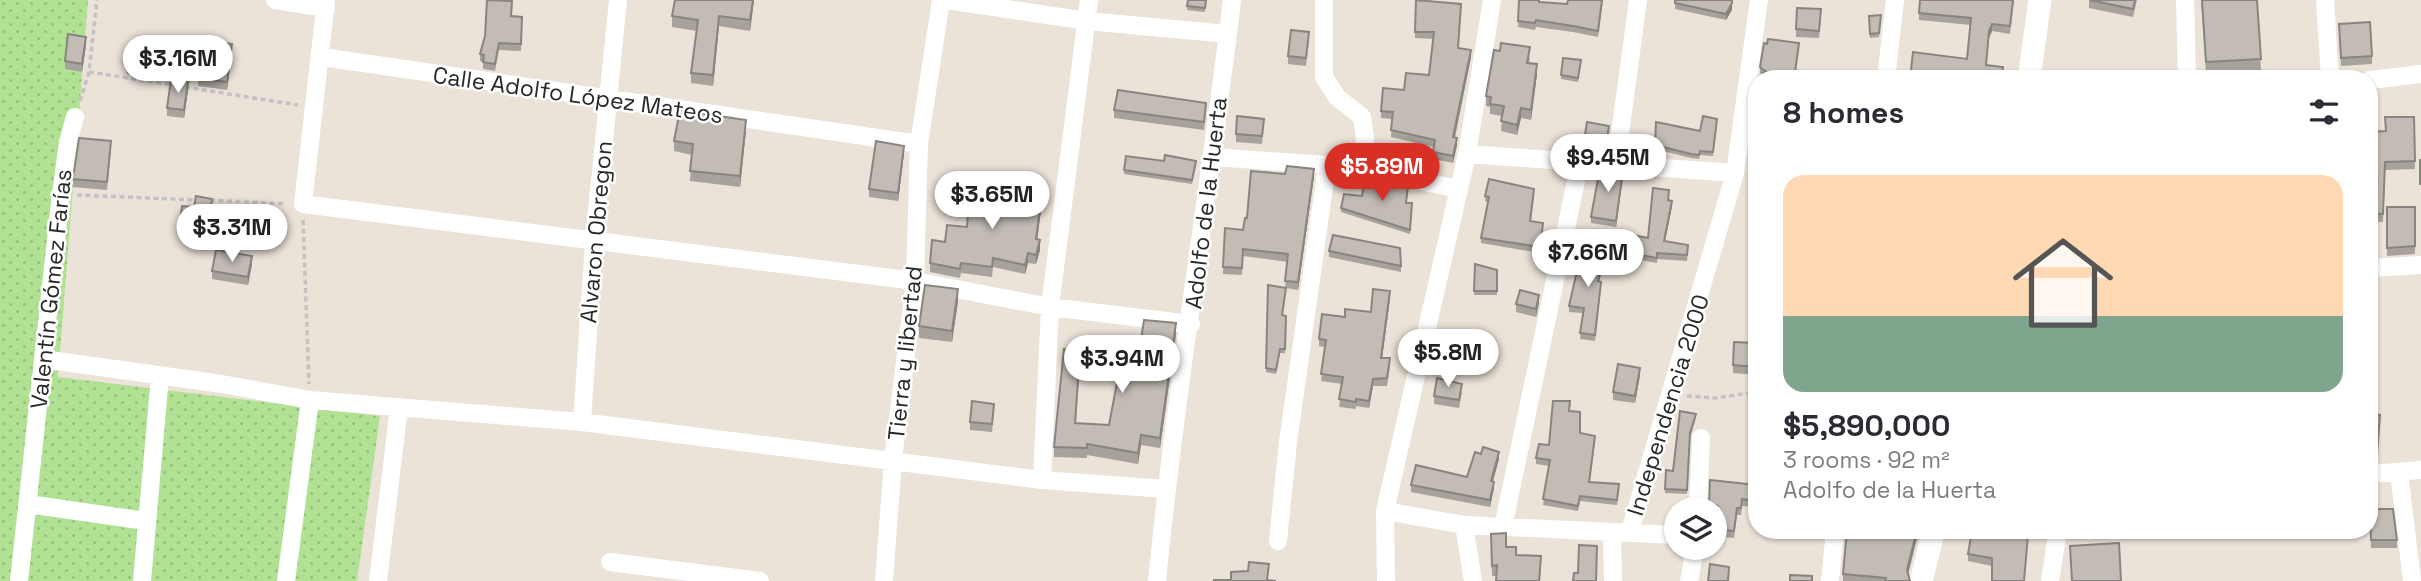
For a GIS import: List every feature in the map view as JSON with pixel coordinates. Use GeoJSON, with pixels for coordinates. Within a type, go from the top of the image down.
{"type":"FeatureCollection","features":[{"type":"Feature","properties":{"kind":"street"},"geometry":{"type":"LineString","coordinates":[[275,0],[326,4],[303,204],[915,281],[1050,307],[1191,324]]}},
{"type":"Feature","properties":{"kind":"street","name":"Alvaron Obregon"},"geometry":{"type":"LineString","coordinates":[[582,422],[594,242],[618,0]]}},
{"type":"Feature","properties":{"kind":"street","name":"Tierra y libertad"},"geometry":{"type":"LineString","coordinates":[[884,581],[893,459],[915,281],[919,144],[940,0]]}},
{"type":"Feature","properties":{"kind":"street"},"geometry":{"type":"LineString","coordinates":[[946,0],[1087,21],[1228,34]]}},
{"type":"Feature","properties":{"kind":"street"},"geometry":{"type":"LineString","coordinates":[[1042,480],[1050,307],[1089,0]]}},
{"type":"Feature","properties":{"kind":"street","name":"Adolfo de la Huerta"},"geometry":{"type":"LineString","coordinates":[[1157,581],[1166,489],[1191,324],[1232,0]]}},
{"type":"Feature","properties":{"kind":"street"},"geometry":{"type":"LineString","coordinates":[[1324,0],[1324,77],[1337,97],[1362,117],[1365,137],[1362,169]]}},
{"type":"Feature","properties":{"kind":"street"},"geometry":{"type":"LineString","coordinates":[[1386,581],[1385,511],[1467,154],[1492,0]]}},
{"type":"Feature","properties":{"kind":"street"},"geometry":{"type":"LineString","coordinates":[[1616,164],[1637,0]]}},
{"type":"Feature","properties":{"kind":"street","name":"Independencia 2000"},"geometry":{"type":"LineString","coordinates":[[1749,70],[1759,0]]}},
{"type":"Feature","properties":{"kind":"street"},"geometry":{"type":"LineString","coordinates":[[1887,70],[1895,0]]}},
{"type":"Feature","properties":{"kind":"street"},"geometry":{"type":"LineString","coordinates":[[2030,70],[2040,0]]}},
{"type":"Feature","properties":{"kind":"street"},"geometry":{"type":"LineString","coordinates":[[2185,0],[2187,70]]}},
{"type":"Feature","properties":{"kind":"street"},"geometry":{"type":"LineString","coordinates":[[2325,0],[2329,70]]}},
{"type":"Feature","properties":{"kind":"street","name":"Calle Adolfo López Mateos"},"geometry":{"type":"LineString","coordinates":[[321,57],[608,101],[919,144]]}},
{"type":"Feature","properties":{"kind":"street"},"geometry":{"type":"LineString","coordinates":[[2378,79],[2421,74]]}},
{"type":"Feature","properties":{"kind":"street","name":"Independencia 2000"},"geometry":{"type":"LineString","coordinates":[[1613,581],[1621,532],[1671,394],[1735,173],[1748,79]]}},
{"type":"Feature","properties":{"kind":"street","name":"Valentín Gómez Farías"},"geometry":{"type":"LineString","coordinates":[[19,581],[61,194],[68,142],[75,117]]}},
{"type":"Feature","properties":{"kind":"street"},"geometry":{"type":"LineString","coordinates":[[1467,154],[1735,173]]}},
{"type":"Feature","properties":{"kind":"street"},"geometry":{"type":"LineString","coordinates":[[1213,157],[1362,169],[1458,189]]}},
{"type":"Feature","properties":{"kind":"street"},"geometry":{"type":"LineString","coordinates":[[1503,527],[1580,162]]}},
{"type":"Feature","properties":{"kind":"street"},"geometry":{"type":"LineString","coordinates":[[1278,541],[1288,442],[1327,166]]}},
{"type":"Feature","properties":{"kind":"street"},"geometry":{"type":"LineString","coordinates":[[2378,268],[2421,265]]}},
{"type":"Feature","properties":{"kind":"street"},"geometry":{"type":"LineString","coordinates":[[43,359],[222,384],[310,400],[582,422],[893,459],[1042,480],[1166,489]]}},
{"type":"Feature","properties":{"kind":"street"},"geometry":{"type":"LineString","coordinates":[[142,581],[160,376]]}},
{"type":"Feature","properties":{"kind":"street"},"geometry":{"type":"LineString","coordinates":[[286,581],[310,400]]}},
{"type":"Feature","properties":{"kind":"street"},"geometry":{"type":"LineString","coordinates":[[378,581],[399,407]]}},
{"type":"Feature","properties":{"kind":"street"},"geometry":{"type":"LineString","coordinates":[[1699,497],[1702,438]]}},
{"type":"Feature","properties":{"kind":"street"},"geometry":{"type":"LineString","coordinates":[[2378,473],[2421,470]]}},
{"type":"Feature","properties":{"kind":"street"},"geometry":{"type":"LineString","coordinates":[[2399,472],[2412,581]]}},
{"type":"Feature","properties":{"kind":"street"},"geometry":{"type":"LineString","coordinates":[[28,504],[146,520]]}},
{"type":"Feature","properties":{"kind":"street"},"geometry":{"type":"LineString","coordinates":[[1385,511],[1464,525],[1664,534]]}},
{"type":"Feature","properties":{"kind":"street"},"geometry":{"type":"LineString","coordinates":[[1464,525],[1473,581]]}},
{"type":"Feature","properties":{"kind":"street"},"geometry":{"type":"LineString","coordinates":[[1830,581],[1834,539]]}},
{"type":"Feature","properties":{"kind":"street"},"geometry":{"type":"LineString","coordinates":[[1921,581],[1932,539]]}},
{"type":"Feature","properties":{"kind":"street"},"geometry":{"type":"LineString","coordinates":[[2050,581],[2057,539]]}},
{"type":"Feature","properties":{"kind":"street"},"geometry":{"type":"LineString","coordinates":[[1689,581],[1693,560]]}},
{"type":"Feature","properties":{"kind":"street"},"geometry":{"type":"LineString","coordinates":[[610,562],[760,581]]}},
{"type":"Feature","properties":{"kind":"path"},"geometry":{"type":"LineString","coordinates":[[75,117],[89,72],[97,0]]}},
{"type":"Feature","properties":{"kind":"path"},"geometry":{"type":"LineString","coordinates":[[89,72],[314,107]]}},
{"type":"Feature","properties":{"kind":"path"},"geometry":{"type":"LineString","coordinates":[[61,194],[303,204],[310,400]]}},
{"type":"Feature","properties":{"kind":"path"},"geometry":{"type":"LineString","coordinates":[[1671,394],[1715,398],[1748,393]]}},
{"type":"Feature","properties":{"kind":"green space"},"geometry":{"type":"Polygon","coordinates":[[[0,0],[88,0],[58,377],[380,416],[357,581],[0,581],[0,0]]]}},
{"type":"Feature","properties":{"kind":"building"},"geometry":{"type":"Polygon","coordinates":[[[487,0],[512,1],[511,16],[522,17],[521,44],[499,43],[495,64],[483,62],[484,55],[480,54],[485,36],[487,0]]]}},
{"type":"Feature","properties":{"kind":"building"},"geometry":{"type":"Polygon","coordinates":[[[675,0],[753,0],[750,20],[719,16],[713,75],[691,73],[698,20],[672,16],[675,0]]]}},
{"type":"Feature","properties":{"kind":"building"},"geometry":{"type":"Polygon","coordinates":[[[1188,0],[1206,0],[1205,8],[1187,6],[1188,0]]]}},
{"type":"Feature","properties":{"kind":"building"},"geometry":{"type":"Polygon","coordinates":[[[1416,0],[1461,4],[1458,48],[1471,50],[1453,137],[1457,138],[1453,156],[1433,152],[1435,140],[1391,130],[1393,112],[1381,111],[1383,88],[1404,90],[1406,73],[1429,75],[1434,32],[1415,32],[1416,0]]]}},
{"type":"Feature","properties":{"kind":"building"},"geometry":{"type":"Polygon","coordinates":[[[1519,0],[1567,4],[1568,0],[1602,0],[1598,31],[1536,20],[1535,23],[1518,21],[1519,0]]]}},
{"type":"Feature","properties":{"kind":"building"},"geometry":{"type":"Polygon","coordinates":[[[1675,0],[1732,0],[1732,3],[1726,14],[1675,3],[1675,0]]]}},
{"type":"Feature","properties":{"kind":"building"},"geometry":{"type":"Polygon","coordinates":[[[1920,0],[2013,0],[2010,26],[1992,24],[1989,31],[1986,65],[2003,67],[2002,70],[1911,70],[1913,52],[1967,59],[1971,18],[1919,13],[1920,0]]]}},
{"type":"Feature","properties":{"kind":"building"},"geometry":{"type":"Polygon","coordinates":[[[2090,0],[2135,0],[2133,9],[2090,0]]]}},
{"type":"Feature","properties":{"kind":"building"},"geometry":{"type":"Polygon","coordinates":[[[2202,0],[2257,0],[2261,59],[2206,62],[2202,0]]]}},
{"type":"Feature","properties":{"kind":"building"},"geometry":{"type":"Polygon","coordinates":[[[1797,8],[1821,9],[1819,31],[1796,29],[1797,8]]]}},
{"type":"Feature","properties":{"kind":"building"},"geometry":{"type":"Polygon","coordinates":[[[1881,15],[1879,33],[1870,34],[1869,16],[1881,15]]]}},
{"type":"Feature","properties":{"kind":"building"},"geometry":{"type":"Polygon","coordinates":[[[2370,22],[2372,56],[2341,58],[2339,24],[2370,22]]]}},
{"type":"Feature","properties":{"kind":"building"},"geometry":{"type":"Polygon","coordinates":[[[1291,30],[1309,32],[1306,58],[1288,56],[1291,30]]]}},
{"type":"Feature","properties":{"kind":"building"},"geometry":{"type":"Polygon","coordinates":[[[68,34],[86,37],[82,64],[65,61],[68,34]]]}},
{"type":"Feature","properties":{"kind":"building"},"geometry":{"type":"Polygon","coordinates":[[[1768,39],[1799,43],[1795,70],[1764,70],[1760,67],[1764,43],[1767,44],[1768,39]]]}},
{"type":"Feature","properties":{"kind":"building"},"geometry":{"type":"Polygon","coordinates":[[[203,40],[232,44],[227,82],[198,78],[203,40]]]}},
{"type":"Feature","properties":{"kind":"building"},"geometry":{"type":"Polygon","coordinates":[[[1501,43],[1530,47],[1527,63],[1537,64],[1531,110],[1521,108],[1517,125],[1501,121],[1504,106],[1490,104],[1491,97],[1486,96],[1494,50],[1500,51],[1501,43]]]}},
{"type":"Feature","properties":{"kind":"building"},"geometry":{"type":"Polygon","coordinates":[[[130,44],[151,48],[147,69],[127,66],[130,44]]]}},
{"type":"Feature","properties":{"kind":"building"},"geometry":{"type":"Polygon","coordinates":[[[1563,58],[1581,60],[1578,78],[1561,75],[1563,58]]]}},
{"type":"Feature","properties":{"kind":"building"},"geometry":{"type":"Polygon","coordinates":[[[171,80],[188,82],[184,110],[167,108],[171,80]]]}},
{"type":"Feature","properties":{"kind":"building"},"geometry":{"type":"Polygon","coordinates":[[[1118,90],[1206,103],[1204,122],[1114,110],[1118,90]]]}},
{"type":"Feature","properties":{"kind":"building"},"geometry":{"type":"Polygon","coordinates":[[[680,110],[746,120],[740,176],[690,171],[693,144],[674,141],[680,110]]]}},
{"type":"Feature","properties":{"kind":"building"},"geometry":{"type":"Polygon","coordinates":[[[1237,116],[1264,119],[1262,136],[1236,134],[1237,116]]]}},
{"type":"Feature","properties":{"kind":"building"},"geometry":{"type":"Polygon","coordinates":[[[1703,116],[1717,119],[1713,152],[1700,151],[1699,155],[1655,145],[1656,122],[1700,131],[1703,116]]]}},
{"type":"Feature","properties":{"kind":"building"},"geometry":{"type":"Polygon","coordinates":[[[2385,117],[2414,117],[2415,161],[2385,162],[2383,214],[2378,214],[2378,132],[2386,131],[2385,117]]]}},
{"type":"Feature","properties":{"kind":"building"},"geometry":{"type":"Polygon","coordinates":[[[1587,122],[1609,126],[1606,145],[1584,141],[1587,122]]]}},
{"type":"Feature","properties":{"kind":"building"},"geometry":{"type":"Polygon","coordinates":[[[79,138],[111,141],[107,182],[73,179],[79,138]]]}},
{"type":"Feature","properties":{"kind":"building"},"geometry":{"type":"Polygon","coordinates":[[[876,141],[904,146],[898,193],[869,189],[876,141]]]}},
{"type":"Feature","properties":{"kind":"building"},"geometry":{"type":"Polygon","coordinates":[[[1165,155],[1196,161],[1192,180],[1124,170],[1126,156],[1164,161],[1165,155]]]}},
{"type":"Feature","properties":{"kind":"building"},"geometry":{"type":"Polygon","coordinates":[[[1287,166],[1314,169],[1298,282],[1285,281],[1288,254],[1243,249],[1242,268],[1223,267],[1225,228],[1243,230],[1247,218],[1251,171],[1285,174],[1287,166]]]}},
{"type":"Feature","properties":{"kind":"building"},"geometry":{"type":"Polygon","coordinates":[[[1600,168],[1623,170],[1616,221],[1591,217],[1600,168]]]}},
{"type":"Feature","properties":{"kind":"building"},"geometry":{"type":"Polygon","coordinates":[[[1365,177],[1408,186],[1406,203],[1412,203],[1410,230],[1341,208],[1344,194],[1362,196],[1365,177]]]}},
{"type":"Feature","properties":{"kind":"building"},"geometry":{"type":"Polygon","coordinates":[[[1489,179],[1534,189],[1530,221],[1543,223],[1540,247],[1481,238],[1489,197],[1485,196],[1489,179]]]}},
{"type":"Feature","properties":{"kind":"building"},"geometry":{"type":"Polygon","coordinates":[[[985,182],[1025,189],[1023,198],[1041,201],[1036,239],[1040,240],[1036,255],[1028,253],[1025,265],[993,258],[992,267],[961,263],[960,269],[930,263],[932,240],[945,242],[947,225],[967,227],[969,202],[981,203],[985,182]]]}},
{"type":"Feature","properties":{"kind":"building"},"geometry":{"type":"Polygon","coordinates":[[[1653,188],[1669,190],[1668,200],[1672,201],[1664,241],[1688,245],[1687,255],[1657,253],[1657,258],[1602,248],[1605,230],[1648,238],[1653,188]]]}},
{"type":"Feature","properties":{"kind":"building"},"geometry":{"type":"Polygon","coordinates":[[[196,196],[212,199],[209,225],[180,221],[182,206],[194,207],[196,196]]]}},
{"type":"Feature","properties":{"kind":"building"},"geometry":{"type":"Polygon","coordinates":[[[2387,207],[2415,207],[2415,246],[2387,248],[2387,207]]]}},
{"type":"Feature","properties":{"kind":"building"},"geometry":{"type":"Polygon","coordinates":[[[1333,235],[1400,248],[1401,266],[1329,251],[1333,235]]]}},
{"type":"Feature","properties":{"kind":"building"},"geometry":{"type":"Polygon","coordinates":[[[1582,249],[1604,254],[1598,281],[1601,282],[1595,335],[1580,333],[1584,308],[1569,306],[1582,249]]]}},
{"type":"Feature","properties":{"kind":"building"},"geometry":{"type":"Polygon","coordinates":[[[216,250],[252,256],[248,277],[212,271],[216,250]]]}},
{"type":"Feature","properties":{"kind":"building"},"geometry":{"type":"Polygon","coordinates":[[[1475,264],[1497,270],[1497,291],[1474,291],[1475,264]]]}},
{"type":"Feature","properties":{"kind":"building"},"geometry":{"type":"Polygon","coordinates":[[[925,285],[958,289],[952,331],[919,326],[925,285]]]}},
{"type":"Feature","properties":{"kind":"building"},"geometry":{"type":"Polygon","coordinates":[[[1268,285],[1286,288],[1282,315],[1286,316],[1285,349],[1280,349],[1276,370],[1266,368],[1268,285]]]}},
{"type":"Feature","properties":{"kind":"building"},"geometry":{"type":"Polygon","coordinates":[[[1373,289],[1390,291],[1381,358],[1390,358],[1387,378],[1373,379],[1369,401],[1339,399],[1343,377],[1321,374],[1326,340],[1319,339],[1322,314],[1345,317],[1345,309],[1371,312],[1373,289]]]}},
{"type":"Feature","properties":{"kind":"building"},"geometry":{"type":"Polygon","coordinates":[[[1520,290],[1539,295],[1536,309],[1516,304],[1520,290]]]}},
{"type":"Feature","properties":{"kind":"building"},"geometry":{"type":"Polygon","coordinates":[[[1144,320],[1176,323],[1160,438],[1141,435],[1138,453],[1087,444],[1087,448],[1054,447],[1064,349],[1080,351],[1075,423],[1109,425],[1123,351],[1139,353],[1144,320]]]}},
{"type":"Feature","properties":{"kind":"building"},"geometry":{"type":"Polygon","coordinates":[[[1734,342],[1748,343],[1748,366],[1733,365],[1734,342]]]}},
{"type":"Feature","properties":{"kind":"building"},"geometry":{"type":"Polygon","coordinates":[[[1618,364],[1640,368],[1635,396],[1613,392],[1618,364]]]}},
{"type":"Feature","properties":{"kind":"building"},"geometry":{"type":"Polygon","coordinates":[[[1437,378],[1462,384],[1459,400],[1434,396],[1437,378]]]}},
{"type":"Feature","properties":{"kind":"building"},"geometry":{"type":"Polygon","coordinates":[[[972,401],[994,404],[992,424],[970,422],[972,401]]]}},
{"type":"Feature","properties":{"kind":"building"},"geometry":{"type":"Polygon","coordinates":[[[1553,401],[1570,401],[1569,411],[1580,412],[1580,433],[1595,436],[1589,482],[1619,484],[1617,500],[1580,496],[1578,506],[1543,499],[1550,460],[1536,458],[1539,444],[1549,445],[1553,401]]]}},
{"type":"Feature","properties":{"kind":"building"},"geometry":{"type":"Polygon","coordinates":[[[1680,411],[1696,414],[1690,433],[1687,490],[1665,489],[1666,470],[1673,471],[1680,411]]]}},
{"type":"Feature","properties":{"kind":"building"},"geometry":{"type":"Polygon","coordinates":[[[1483,447],[1499,452],[1491,481],[1494,482],[1490,500],[1411,485],[1416,465],[1467,477],[1475,452],[1481,454],[1483,447]]]}},
{"type":"Feature","properties":{"kind":"building"},"geometry":{"type":"Polygon","coordinates":[[[1710,480],[1748,484],[1748,500],[1742,499],[1741,508],[1737,508],[1734,531],[1727,530],[1727,497],[1709,497],[1710,480]]]}},
{"type":"Feature","properties":{"kind":"building"},"geometry":{"type":"Polygon","coordinates":[[[2378,509],[2393,509],[2397,540],[2371,540],[2378,539],[2378,509]]]}},
{"type":"Feature","properties":{"kind":"building"},"geometry":{"type":"Polygon","coordinates":[[[1506,533],[1506,547],[1516,547],[1516,555],[1541,556],[1539,581],[1496,581],[1497,565],[1492,566],[1491,534],[1506,533]]]}},
{"type":"Feature","properties":{"kind":"building"},"geometry":{"type":"Polygon","coordinates":[[[1846,539],[1915,539],[1907,570],[1910,581],[1885,581],[1886,578],[1843,574],[1846,539]]]}},
{"type":"Feature","properties":{"kind":"building"},"geometry":{"type":"Polygon","coordinates":[[[1971,539],[2028,539],[2024,581],[1992,581],[1992,558],[1968,554],[1971,539]]]}},
{"type":"Feature","properties":{"kind":"building"},"geometry":{"type":"Polygon","coordinates":[[[2119,543],[2121,581],[2072,581],[2070,546],[2119,543]]]}},
{"type":"Feature","properties":{"kind":"building"},"geometry":{"type":"Polygon","coordinates":[[[1579,545],[1597,546],[1596,581],[1573,581],[1574,573],[1578,573],[1579,545]]]}},
{"type":"Feature","properties":{"kind":"building"},"geometry":{"type":"Polygon","coordinates":[[[1249,562],[1269,564],[1267,580],[1276,581],[1214,581],[1231,580],[1231,572],[1248,571],[1249,562]]]}},
{"type":"Feature","properties":{"kind":"building"},"geometry":{"type":"Polygon","coordinates":[[[1710,564],[1729,567],[1728,581],[1708,581],[1710,564]]]}},
{"type":"Feature","properties":{"kind":"building"},"geometry":{"type":"Polygon","coordinates":[[[1790,575],[1812,576],[1812,581],[1790,581],[1790,575]]]}}]}
